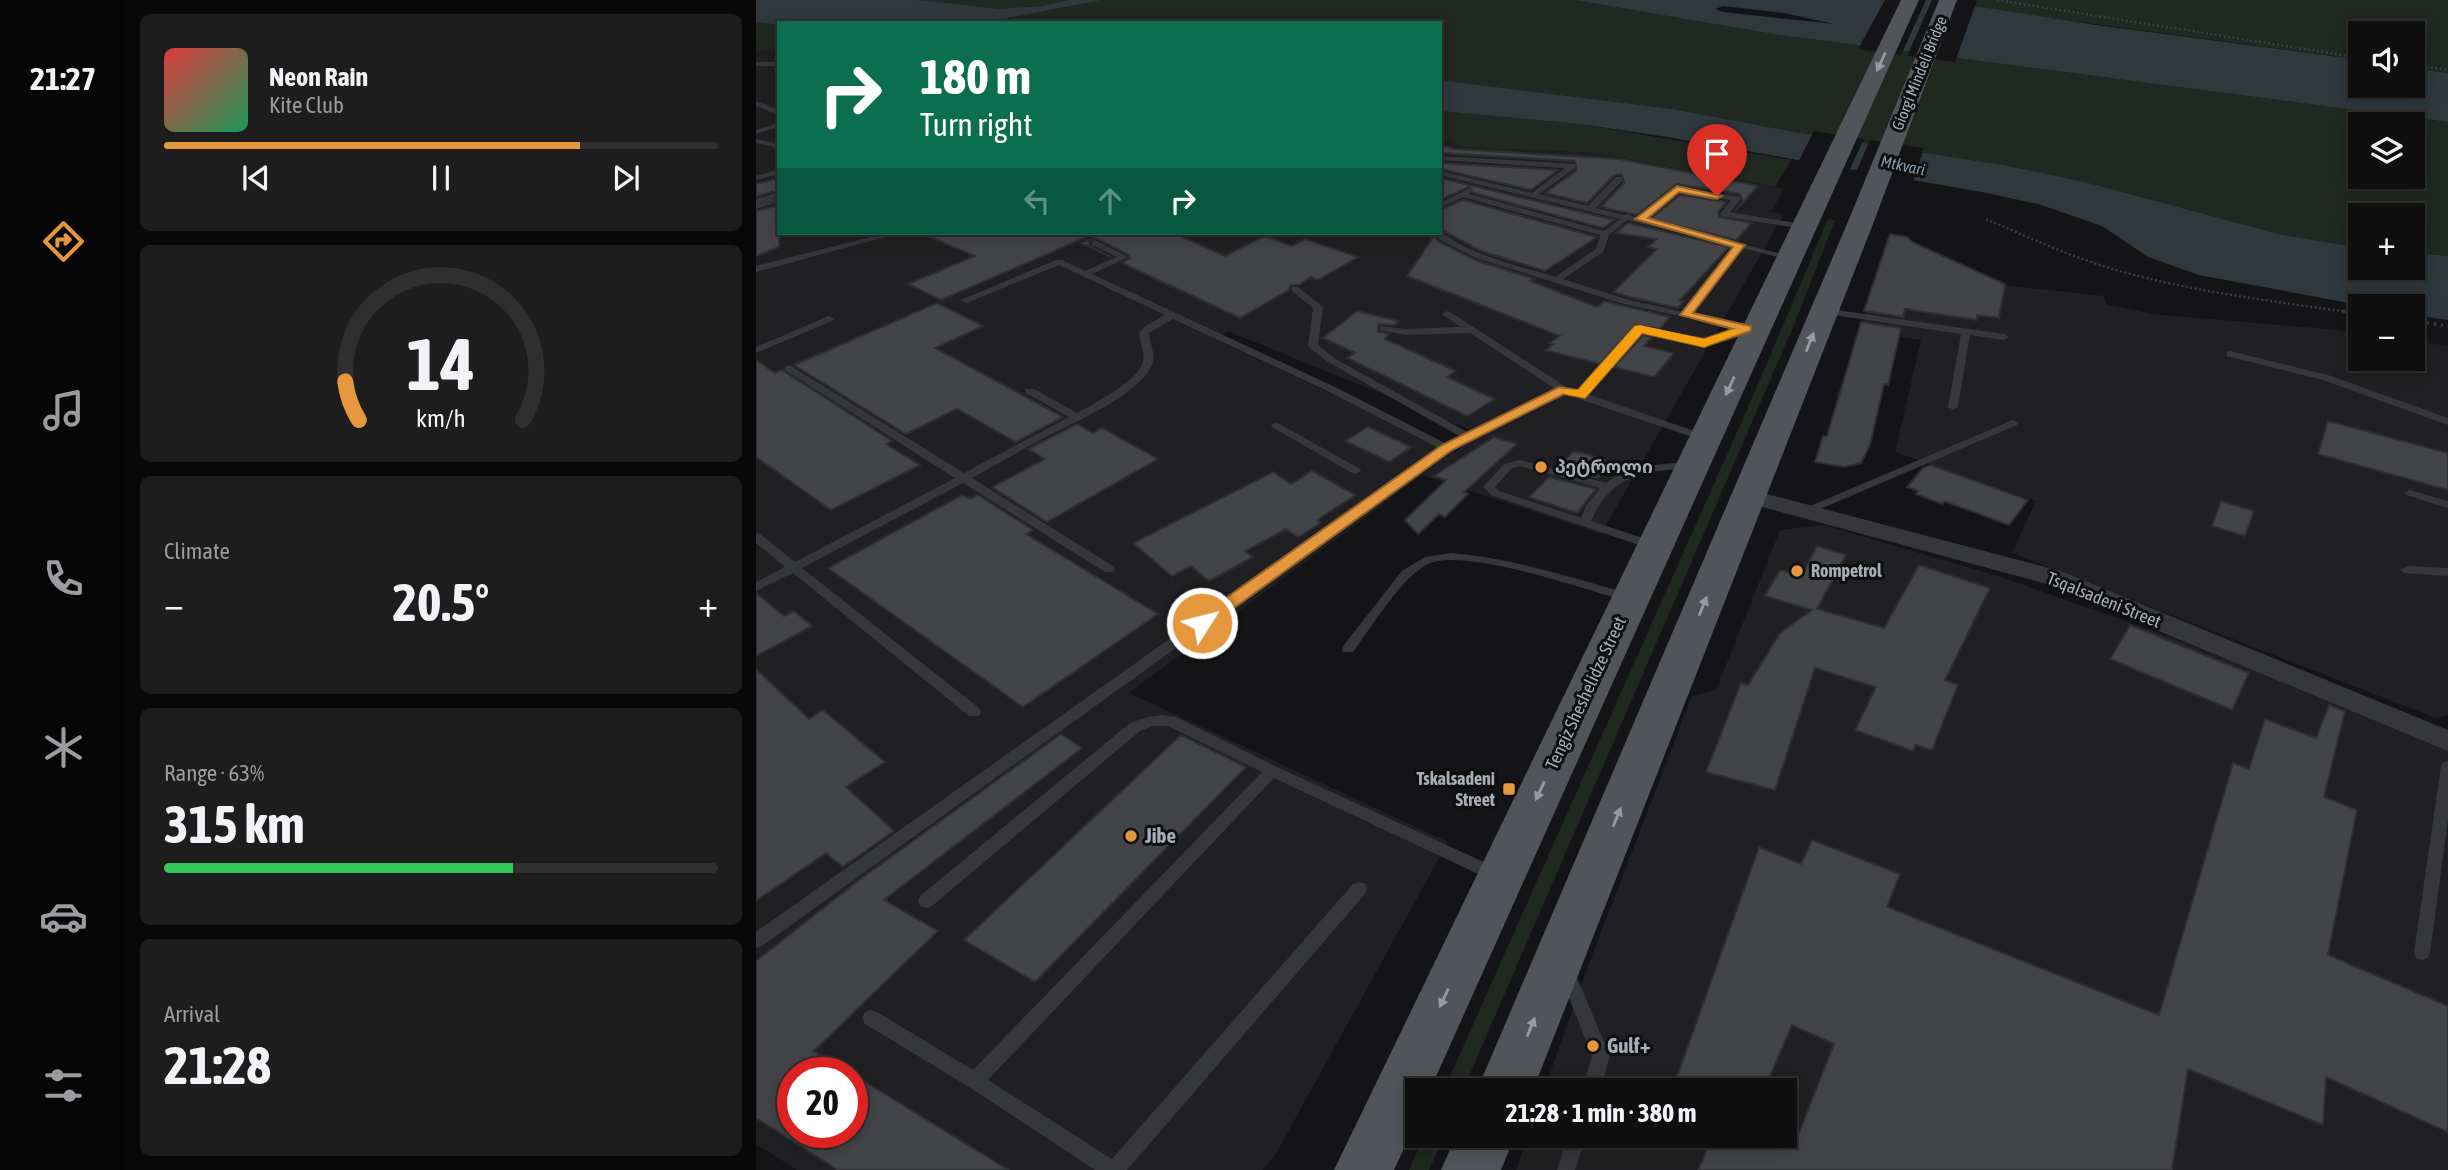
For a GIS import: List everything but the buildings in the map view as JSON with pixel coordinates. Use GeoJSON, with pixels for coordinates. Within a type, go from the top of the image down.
{"type":"FeatureCollection","features":[{"type":"Feature","properties":{"kind":"main road"},"geometry":{"type":"LineString","coordinates":[[1801,234],[1910,0]]}},
{"type":"Feature","properties":{"kind":"main road","name":"Giorgi Mindeli Bridge"},"geometry":{"type":"LineString","coordinates":[[1822,311],[1860,224],[1948,0]]}},
{"type":"Feature","properties":{"kind":"main road","name":"Tengiz Sheshelidze Street"},"geometry":{"type":"LineString","coordinates":[[1364,1170],[1699,452],[1751,329],[1801,234]]}},
{"type":"Feature","properties":{"kind":"main road"},"geometry":{"type":"LineString","coordinates":[[1511,1078],[1822,311]]}},
{"type":"Feature","properties":{"kind":"street"},"geometry":{"type":"LineString","coordinates":[[756,204],[777,198]]}},
{"type":"Feature","properties":{"kind":"street","name":"Tsqalsadeni Street"},"geometry":{"type":"LineString","coordinates":[[1748,496],[2052,578],[2445,738]]}},
{"type":"Feature","properties":{"kind":"lane"},"geometry":{"type":"LineString","coordinates":[[756,64],[777,64]]}},
{"type":"Feature","properties":{"kind":"lane"},"geometry":{"type":"LineString","coordinates":[[756,103],[777,112]]}},
{"type":"Feature","properties":{"kind":"lane"},"geometry":{"type":"LineString","coordinates":[[757,131],[777,126]]}},
{"type":"Feature","properties":{"kind":"lane"},"geometry":{"type":"LineString","coordinates":[[756,141],[777,146]]}},
{"type":"Feature","properties":{"kind":"lane"},"geometry":{"type":"LineString","coordinates":[[1442,158],[1572,166],[1535,194]]}},
{"type":"Feature","properties":{"kind":"lane"},"geometry":{"type":"LineString","coordinates":[[756,178],[777,172]]}},
{"type":"Feature","properties":{"kind":"lane"},"geometry":{"type":"LineString","coordinates":[[1442,173],[1740,245],[1801,234]]}},
{"type":"Feature","properties":{"kind":"lane"},"geometry":{"type":"LineString","coordinates":[[1591,208],[1619,179]]}},
{"type":"Feature","properties":{"kind":"lane"},"geometry":{"type":"LineString","coordinates":[[1442,205],[1484,182]]}},
{"type":"Feature","properties":{"kind":"lane"},"geometry":{"type":"LineString","coordinates":[[1640,219],[1677,189],[1737,199],[1724,215],[1801,234]]}},
{"type":"Feature","properties":{"kind":"lane"},"geometry":{"type":"LineString","coordinates":[[1462,194],[1605,234]]}},
{"type":"Feature","properties":{"kind":"lane"},"geometry":{"type":"LineString","coordinates":[[1556,280],[1600,250],[1605,234],[1628,216]]}},
{"type":"Feature","properties":{"kind":"lane"},"geometry":{"type":"LineString","coordinates":[[756,269],[888,235]]}},
{"type":"Feature","properties":{"kind":"lane"},"geometry":{"type":"LineString","coordinates":[[1441,235],[1479,256],[1627,302],[1751,329]]}},
{"type":"Feature","properties":{"kind":"lane"},"geometry":{"type":"LineString","coordinates":[[1085,274],[1124,257],[1095,243]]}},
{"type":"Feature","properties":{"kind":"lane"},"geometry":{"type":"LineString","coordinates":[[1686,315],[1740,245]]}},
{"type":"Feature","properties":{"kind":"lane"},"geometry":{"type":"LineString","coordinates":[[966,300],[1059,262],[1174,314],[1447,447]]}},
{"type":"Feature","properties":{"kind":"lane"},"geometry":{"type":"LineString","coordinates":[[1295,289],[1318,307],[1313,346],[1331,360],[1468,438]]}},
{"type":"Feature","properties":{"kind":"lane"},"geometry":{"type":"LineString","coordinates":[[1822,311],[2004,337]]}},
{"type":"Feature","properties":{"kind":"lane"},"geometry":{"type":"LineString","coordinates":[[756,587],[964,478],[1116,393],[1143,370],[1150,356],[1144,333],[1174,314]]}},
{"type":"Feature","properties":{"kind":"lane"},"geometry":{"type":"LineString","coordinates":[[1447,314],[1564,390],[1699,452]]}},
{"type":"Feature","properties":{"kind":"lane"},"geometry":{"type":"LineString","coordinates":[[756,349],[829,319]]}},
{"type":"Feature","properties":{"kind":"lane"},"geometry":{"type":"LineString","coordinates":[[1383,328],[1405,332],[1471,330]]}},
{"type":"Feature","properties":{"kind":"lane"},"geometry":{"type":"LineString","coordinates":[[1581,396],[1640,329],[1704,343],[1751,329]]}},
{"type":"Feature","properties":{"kind":"lane"},"geometry":{"type":"LineString","coordinates":[[1953,407],[1966,332]]}},
{"type":"Feature","properties":{"kind":"lane"},"geometry":{"type":"LineString","coordinates":[[2230,354],[2327,378],[2448,422]]}},
{"type":"Feature","properties":{"kind":"lane"},"geometry":{"type":"LineString","coordinates":[[788,368],[1109,569]]}},
{"type":"Feature","properties":{"kind":"lane"},"geometry":{"type":"LineString","coordinates":[[756,941],[1447,447],[1564,390]]}},
{"type":"Feature","properties":{"kind":"lane"},"geometry":{"type":"LineString","coordinates":[[1030,391],[1076,416]]}},
{"type":"Feature","properties":{"kind":"lane"},"geometry":{"type":"LineString","coordinates":[[1807,511],[2013,422]]}},
{"type":"Feature","properties":{"kind":"lane"},"geometry":{"type":"LineString","coordinates":[[1276,425],[1356,471]]}},
{"type":"Feature","properties":{"kind":"lane"},"geometry":{"type":"LineString","coordinates":[[1584,524],[1592,503],[1623,476],[1699,452]]}},
{"type":"Feature","properties":{"kind":"lane"},"geometry":{"type":"LineString","coordinates":[[1608,487],[1520,463],[1508,466],[1490,482],[1489,487],[1495,493],[1655,547]]}},
{"type":"Feature","properties":{"kind":"lane"},"geometry":{"type":"LineString","coordinates":[[2410,493],[2448,505]]}},
{"type":"Feature","properties":{"kind":"lane"},"geometry":{"type":"LineString","coordinates":[[756,537],[974,712]]}},
{"type":"Feature","properties":{"kind":"lane"},"geometry":{"type":"LineString","coordinates":[[1348,649],[1406,574],[1432,558],[1450,556],[1478,559],[1631,598]]}},
{"type":"Feature","properties":{"kind":"lane"},"geometry":{"type":"LineString","coordinates":[[2406,570],[2448,572]]}},
{"type":"Feature","properties":{"kind":"lane"},"geometry":{"type":"LineString","coordinates":[[926,901],[1135,727],[1162,719],[1500,877]]}},
{"type":"Feature","properties":{"kind":"lane"},"geometry":{"type":"LineString","coordinates":[[2422,953],[2448,766]]}},
{"type":"Feature","properties":{"kind":"lane"},"geometry":{"type":"LineString","coordinates":[[975,1081],[1272,771]]}},
{"type":"Feature","properties":{"kind":"lane"},"geometry":{"type":"LineString","coordinates":[[871,1018],[1113,1170],[1359,889]]}},
{"type":"Feature","properties":{"kind":"lane"},"geometry":{"type":"LineString","coordinates":[[1560,956],[1601,1056],[1595,1078]]}},
{"type":"Feature","properties":{"kind":"lane"},"geometry":{"type":"LineString","coordinates":[[1566,1170],[1573,1148]]}},
{"type":"Feature","properties":{"kind":"path"},"geometry":{"type":"LineString","coordinates":[[1997,0],[2348,56]]}},
{"type":"Feature","properties":{"kind":"path"},"geometry":{"type":"LineString","coordinates":[[2425,67],[2448,70]]}},
{"type":"Feature","properties":{"kind":"path"},"geometry":{"type":"LineString","coordinates":[[1986,219],[2063,252],[2126,274],[2238,296],[2348,312]]}},
{"type":"Feature","properties":{"kind":"path"},"geometry":{"type":"LineString","coordinates":[[2425,323],[2448,326]]}},
{"type":"Feature","properties":{"kind":"shaded area"},"geometry":{"type":"Polygon","coordinates":[[[919,0],[1069,0],[994,10],[919,0]]]}},
{"type":"Feature","properties":{"kind":"shaded area"},"geometry":{"type":"Polygon","coordinates":[[[1102,0],[1574,0],[1773,34],[2371,112],[2348,112],[2348,189],[2425,189],[2425,119],[2448,122],[2448,256],[2425,254],[2425,203],[2348,203],[2348,246],[2279,234],[2085,182],[2009,166],[1795,132],[1673,109],[1442,80],[1442,21],[1007,20],[1019,14],[1102,0]]]}},
{"type":"Feature","properties":{"kind":"shaded area"},"geometry":{"type":"Polygon","coordinates":[[[1977,0],[2448,0],[2448,73],[2425,70],[2425,21],[2348,21],[2348,58],[1975,7],[1977,0]]]}},
{"type":"Feature","properties":{"kind":"shaded area"},"geometry":{"type":"Polygon","coordinates":[[[756,22],[777,25],[777,52],[756,51],[756,22]]]}},
{"type":"Feature","properties":{"kind":"shaded area"},"geometry":{"type":"Polygon","coordinates":[[[756,51],[777,52],[777,235],[1442,235],[1442,138],[1464,147],[1597,153],[1784,189],[1771,212],[1784,214],[1601,534],[1422,475],[1129,693],[1448,842],[1274,1157],[1262,1170],[797,1170],[756,1144],[756,51]],[[1228,331],[1215,339],[1455,452],[1478,434],[1228,331]]]}},
{"type":"Feature","properties":{"kind":"shaded area"},"geometry":{"type":"Polygon","coordinates":[[[1442,111],[1580,124],[1791,160],[1775,187],[1597,153],[1464,147],[1442,138],[1442,111]]]}},
{"type":"Feature","properties":{"kind":"shaded area"},"geometry":{"type":"Polygon","coordinates":[[[1828,219],[1835,220],[1794,325],[1468,1078],[1449,1078],[1753,396],[1828,219]]]}},
{"type":"Feature","properties":{"kind":"shaded area"},"geometry":{"type":"Polygon","coordinates":[[[1890,234],[1907,237],[1915,245],[2010,286],[2104,296],[2106,304],[2152,314],[2348,331],[2348,371],[2425,371],[2425,343],[2448,346],[2448,715],[2436,718],[2012,553],[2036,501],[1895,452],[1921,340],[1860,331],[1890,234]]]}},
{"type":"Feature","properties":{"kind":"shaded area"},"geometry":{"type":"Polygon","coordinates":[[[1824,525],[2001,577],[2173,638],[2448,748],[2448,1170],[1516,1170],[1524,1148],[1797,1148],[1797,1078],[1548,1078],[1590,961],[1692,696],[1716,690],[1780,530],[1824,525]]]}},
{"type":"Feature","properties":{"kind":"shaded area"},"geometry":{"type":"Polygon","coordinates":[[[1419,1148],[1439,1148],[1429,1170],[1409,1170],[1419,1148]]]}},
{"type":"Feature","properties":{"kind":"water"},"geometry":{"type":"Polygon","coordinates":[[[756,0],[919,0],[999,9],[1042,6],[1069,0],[1102,0],[1007,18],[1011,21],[777,21],[777,25],[756,22],[756,0]]]}},
{"type":"Feature","properties":{"kind":"water"},"geometry":{"type":"Polygon","coordinates":[[[1574,0],[1935,0],[2096,25],[2348,58],[2348,98],[2425,98],[2425,70],[2448,73],[2448,122],[2425,119],[2425,112],[2371,112],[1773,34],[1574,0]],[[1723,6],[1715,9],[1723,12],[1834,24],[1784,13],[1723,6]]]}},
{"type":"Feature","properties":{"kind":"water","name":"Mtkvari"},"geometry":{"type":"Polygon","coordinates":[[[1442,80],[1673,109],[1795,132],[2009,166],[2085,182],[2279,234],[2348,246],[2348,280],[2425,280],[2425,254],[2448,256],[2448,320],[2425,317],[2425,294],[2348,294],[2348,303],[2199,275],[2148,257],[2102,226],[2038,204],[1667,137],[1580,124],[1442,111],[1442,80]]]}},
{"type":"Feature","properties":{"kind":"pier"},"geometry":{"type":"Polygon","coordinates":[[[1885,0],[1926,0],[1901,55],[1858,49],[1885,0]]]}},
{"type":"Feature","properties":{"kind":"pier"},"geometry":{"type":"Polygon","coordinates":[[[1932,0],[1976,3],[1955,62],[1907,56],[1932,0]]]}},
{"type":"Feature","properties":{"kind":"pier"},"geometry":{"type":"Polygon","coordinates":[[[1814,131],[1864,139],[1849,171],[1797,164],[1814,131]]]}},
{"type":"Feature","properties":{"kind":"pier"},"geometry":{"type":"Polygon","coordinates":[[[1870,140],[1924,148],[1913,182],[1856,172],[1870,140]]]}},
{"type":"Feature","properties":{"kind":"slow traffic"},"geometry":{"type":"LineString","coordinates":[[1569,392],[1581,396],[1640,329],[1704,343],[1734,333]]}},
{"type":"Feature","properties":{"kind":"place","name":"პეტროლი"},"geometry":{"type":"Point","coordinates":[1541,467]}},
{"type":"Feature","properties":{"kind":"place","name":"Rompetrol"},"geometry":{"type":"Point","coordinates":[1797,571]}},
{"type":"Feature","properties":{"kind":"place","name":"Tskalsadeni Street"},"geometry":{"type":"Point","coordinates":[1509,789]}},
{"type":"Feature","properties":{"kind":"place","name":"Jibe"},"geometry":{"type":"Point","coordinates":[1131,836]}},
{"type":"Feature","properties":{"kind":"place","name":"Gulf+"},"geometry":{"type":"Point","coordinates":[1593,1046]}},
{"type":"Feature","properties":{"kind":"route"},"geometry":{"type":"LineString","coordinates":[[1202,623],[1447,447],[1564,390],[1581,396],[1640,329],[1704,343],[1746,328],[1686,315],[1740,245],[1640,219],[1677,189],[1717,196]]}}]}
